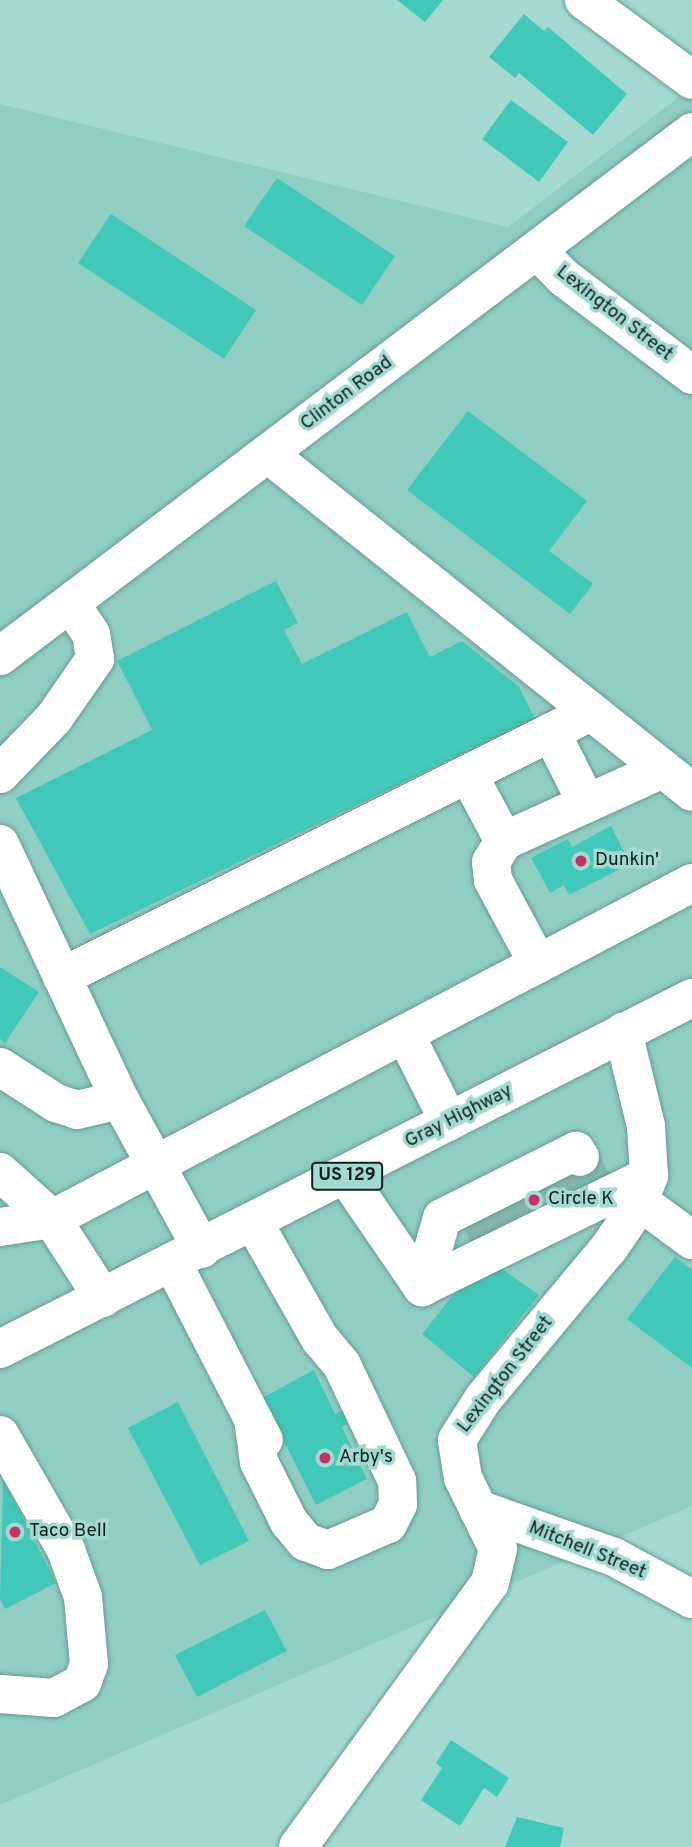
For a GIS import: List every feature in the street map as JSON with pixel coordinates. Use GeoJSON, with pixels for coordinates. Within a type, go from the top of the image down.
{"type":"FeatureCollection","features":[{"type":"Feature","properties":{"kind":"main road"},"geometry":{"type":"LineString","coordinates":[[584,0],[692,80]]}},
{"type":"Feature","properties":{"kind":"main road","name":"Clinton Road"},"geometry":{"type":"LineString","coordinates":[[0,656],[692,132]]}},
{"type":"Feature","properties":{"kind":"main road","name":"Lexington Street"},"geometry":{"type":"LineString","coordinates":[[538,251],[563,277],[692,375]]}},
{"type":"Feature","properties":{"kind":"main road"},"geometry":{"type":"LineString","coordinates":[[268,454],[678,781]]}},
{"type":"Feature","properties":{"kind":"main road"},"geometry":{"type":"LineString","coordinates":[[0,774],[54,718],[95,659],[91,634],[70,603]]}},
{"type":"Feature","properties":{"kind":"main road"},"geometry":{"type":"LineString","coordinates":[[62,977],[591,712]]}},
{"type":"Feature","properties":{"kind":"main road"},"geometry":{"type":"LineString","coordinates":[[551,732],[587,804]]}},
{"type":"Feature","properties":{"kind":"main road"},"geometry":{"type":"LineString","coordinates":[[468,774],[504,841]]}},
{"type":"Feature","properties":{"kind":"main road"},"geometry":{"type":"LineString","coordinates":[[538,964],[493,880],[491,862],[504,841],[587,804],[678,781]]}},
{"type":"Feature","properties":{"kind":"main road"},"geometry":{"type":"LineString","coordinates":[[0,844],[120,1100],[155,1164],[188,1257],[253,1419],[259,1462],[289,1522],[306,1542],[328,1550],[388,1524],[398,1504],[397,1481],[342,1364],[320,1339],[254,1223]]}},
{"type":"Feature","properties":{"kind":"main road"},"geometry":{"type":"LineString","coordinates":[[0,1227],[52,1219],[692,883]]}},
{"type":"Feature","properties":{"kind":"main road","name":"Gray Highway"},"geometry":{"type":"LineString","coordinates":[[0,1349],[188,1257],[692,998]]}},
{"type":"Feature","properties":{"kind":"main road"},"geometry":{"type":"LineString","coordinates":[[623,1032],[646,1126],[644,1188],[692,1240]]}},
{"type":"Feature","properties":{"kind":"main road"},"geometry":{"type":"LineString","coordinates":[[404,1034],[449,1122]]}},
{"type":"Feature","properties":{"kind":"main road"},"geometry":{"type":"LineString","coordinates":[[0,1067],[56,1103],[77,1110],[120,1100]]}},
{"type":"Feature","properties":{"kind":"main road"},"geometry":{"type":"LineString","coordinates":[[0,1172],[52,1219],[103,1298]]}},
{"type":"Feature","properties":{"kind":"main road"},"geometry":{"type":"LineString","coordinates":[[346,1176],[422,1287]]}},
{"type":"Feature","properties":{"kind":"main road"},"geometry":{"type":"LineString","coordinates":[[422,1287],[499,1218],[571,1187],[644,1188]]}},
{"type":"Feature","properties":{"kind":"main road"},"geometry":{"type":"LineString","coordinates":[[422,1287],[442,1218],[499,1218],[571,1187]]}},
{"type":"Feature","properties":{"kind":"main road","name":"Lexington Street"},"geometry":{"type":"LineString","coordinates":[[298,1847],[490,1583],[498,1549],[457,1458],[457,1440],[466,1421],[609,1248],[644,1188]]}},
{"type":"Feature","properties":{"kind":"main road"},"geometry":{"type":"LineString","coordinates":[[0,1694],[54,1698],[82,1683],[89,1664],[83,1597],[66,1550],[3,1445]]}},
{"type":"Feature","properties":{"kind":"main road","name":"Mitchell Street"},"geometry":{"type":"LineString","coordinates":[[478,1509],[614,1557],[692,1599]]}},
{"type":"Feature","properties":{"kind":"shaded area"},"geometry":{"type":"Polygon","coordinates":[[[692,87],[692,1506],[0,1805],[0,104],[508,227],[692,87]]]}},
{"type":"Feature","properties":{"kind":"building"},"geometry":{"type":"Polygon","coordinates":[[[397,0],[443,0],[425,22],[397,0]]]}},
{"type":"Feature","properties":{"kind":"building"},"geometry":{"type":"Polygon","coordinates":[[[524,14],[544,31],[548,27],[627,94],[593,135],[519,73],[515,78],[489,57],[524,14]]]}},
{"type":"Feature","properties":{"kind":"building"},"geometry":{"type":"Polygon","coordinates":[[[511,100],[568,142],[539,182],[482,139],[511,100]]]}},
{"type":"Feature","properties":{"kind":"building"},"geometry":{"type":"Polygon","coordinates":[[[277,178],[395,256],[362,305],[244,226],[277,178]]]}},
{"type":"Feature","properties":{"kind":"building"},"geometry":{"type":"Polygon","coordinates":[[[111,214],[256,310],[224,359],[78,263],[111,214]]]}},
{"type":"Feature","properties":{"kind":"building"},"geometry":{"type":"Polygon","coordinates":[[[468,411],[587,501],[549,551],[593,584],[570,614],[407,490],[468,411]]]}},
{"type":"Feature","properties":{"kind":"building"},"geometry":{"type":"Polygon","coordinates":[[[276,581],[298,623],[284,630],[302,664],[407,612],[430,657],[462,641],[519,687],[535,719],[90,934],[16,798],[152,730],[117,661],[276,581]]]}},
{"type":"Feature","properties":{"kind":"building","name":"Dunkin'"},"geometry":{"type":"Polygon","coordinates":[[[611,826],[630,864],[569,895],[564,885],[550,893],[531,858],[568,839],[572,847],[611,826]]]}},
{"type":"Feature","properties":{"kind":"building"},"geometry":{"type":"Polygon","coordinates":[[[0,967],[39,992],[5,1043],[0,1039],[0,967]]]}},
{"type":"Feature","properties":{"kind":"building","name":"Circle K"},"geometry":{"type":"Polygon","coordinates":[[[594,1150],[603,1169],[595,1191],[477,1248],[461,1215],[594,1150]]]}},
{"type":"Feature","properties":{"kind":"building"},"geometry":{"type":"Polygon","coordinates":[[[675,1257],[692,1270],[692,1368],[627,1319],[675,1257]]]}},
{"type":"Feature","properties":{"kind":"building"},"geometry":{"type":"Polygon","coordinates":[[[480,1262],[495,1264],[539,1295],[474,1377],[422,1334],[480,1262]]]}},
{"type":"Feature","properties":{"kind":"building","name":"Arby's"},"geometry":{"type":"Polygon","coordinates":[[[314,1370],[335,1414],[343,1410],[350,1423],[342,1427],[367,1479],[316,1505],[262,1398],[314,1370]]]}},
{"type":"Feature","properties":{"kind":"building"},"geometry":{"type":"Polygon","coordinates":[[[178,1402],[249,1541],[200,1565],[128,1428],[178,1402]]]}},
{"type":"Feature","properties":{"kind":"building","name":"Taco Bell"},"geometry":{"type":"Polygon","coordinates":[[[3,1479],[56,1583],[5,1609],[0,1599],[3,1479]]]}},
{"type":"Feature","properties":{"kind":"building"},"geometry":{"type":"Polygon","coordinates":[[[265,1610],[287,1651],[197,1697],[175,1655],[265,1610]]]}},
{"type":"Feature","properties":{"kind":"building"},"geometry":{"type":"Polygon","coordinates":[[[451,1740],[509,1778],[497,1797],[484,1788],[460,1826],[421,1800],[442,1768],[436,1763],[451,1740]]]}},
{"type":"Feature","properties":{"kind":"building"},"geometry":{"type":"Polygon","coordinates":[[[517,1817],[564,1828],[560,1847],[505,1847],[517,1817]]]}},
{"type":"Feature","properties":{"kind":"tunnel"},"geometry":{"type":"LineString","coordinates":[[580,1157],[595,1191]]}},
{"type":"Feature","properties":{"kind":"tunnel"},"geometry":{"type":"LineString","coordinates":[[547,1173],[562,1207]]}},
{"type":"Feature","properties":{"kind":"tunnel"},"geometry":{"type":"LineString","coordinates":[[506,1193],[521,1227]]}},
{"type":"Feature","properties":{"kind":"tunnel"},"geometry":{"type":"LineString","coordinates":[[476,1208],[492,1242]]}},
{"type":"Feature","properties":{"kind":"place","name":"Dunkin'"},"geometry":{"type":"Point","coordinates":[581,861]}},
{"type":"Feature","properties":{"kind":"place","name":"Circle K"},"geometry":{"type":"Point","coordinates":[534,1200]}},
{"type":"Feature","properties":{"kind":"place","name":"Arby's"},"geometry":{"type":"Point","coordinates":[325,1458]}},
{"type":"Feature","properties":{"kind":"place","name":"Taco Bell"},"geometry":{"type":"Point","coordinates":[15,1532]}}]}
